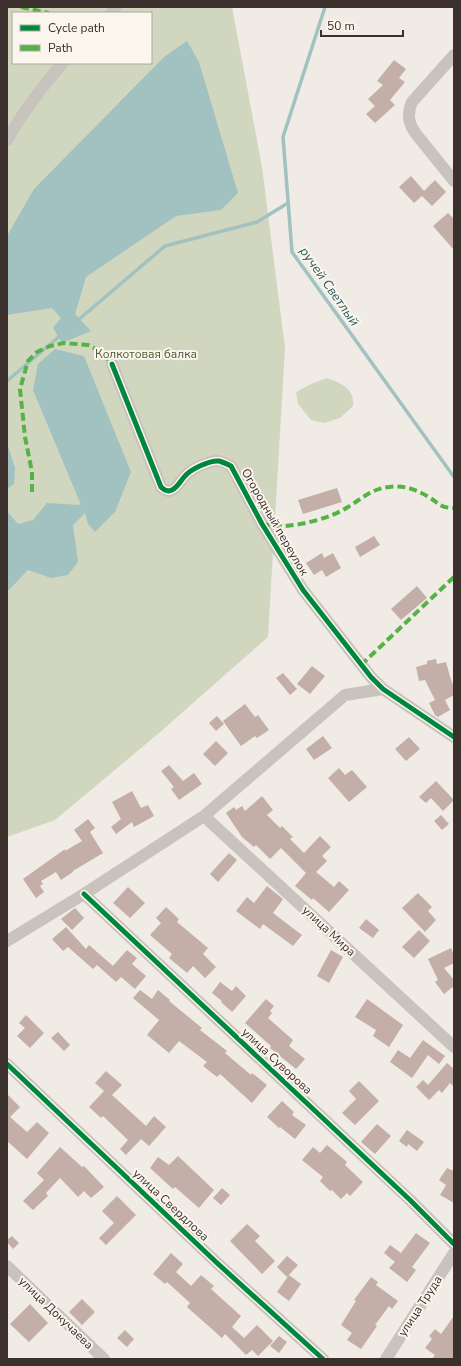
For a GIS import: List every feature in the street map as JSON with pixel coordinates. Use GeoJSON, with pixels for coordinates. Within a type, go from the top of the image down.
{"type":"FeatureCollection","features":[{"type":"Feature","properties":{"kind":"street"},"geometry":{"type":"LineString","coordinates":[[454,55],[412,102],[409,110],[411,127],[454,181]]}},
{"type":"Feature","properties":{"kind":"street"},"geometry":{"type":"LineString","coordinates":[[7,140],[12,130],[51,76],[62,64]]}},
{"type":"Feature","properties":{"kind":"street","name":"Огородный переулок"},"geometry":{"type":"LineString","coordinates":[[112,364],[161,487],[166,491],[172,490],[179,485],[185,475],[194,468],[209,463],[217,461],[224,462],[230,466],[262,524],[302,590],[361,664],[382,689],[454,737]]}},
{"type":"Feature","properties":{"kind":"street"},"geometry":{"type":"LineString","coordinates":[[7,941],[84,894],[204,816],[345,696],[382,689]]}},
{"type":"Feature","properties":{"kind":"street","name":"улица Мира"},"geometry":{"type":"LineString","coordinates":[[204,816],[454,1047]]}},
{"type":"Feature","properties":{"kind":"street","name":"улица Суворова"},"geometry":{"type":"LineString","coordinates":[[84,894],[410,1200],[454,1244]]}},
{"type":"Feature","properties":{"kind":"street","name":"улица Свердлова"},"geometry":{"type":"LineString","coordinates":[[7,1064],[216,1262],[323,1359]]}},
{"type":"Feature","properties":{"kind":"street","name":"улица Труда"},"geometry":{"type":"LineString","coordinates":[[386,1359],[454,1253]]}},
{"type":"Feature","properties":{"kind":"street","name":"улица Докучаева"},"geometry":{"type":"LineString","coordinates":[[7,1266],[104,1359]]}},
{"type":"Feature","properties":{"kind":"green space","name":"Колкотовая балка"},"geometry":{"type":"Polygon","coordinates":[[[7,7],[232,7],[262,167],[285,348],[268,637],[159,733],[55,820],[7,837],[7,7]]]}},
{"type":"Feature","properties":{"kind":"green space"},"geometry":{"type":"Polygon","coordinates":[[[327,378],[337,382],[349,391],[352,395],[353,406],[340,418],[324,423],[311,420],[298,404],[296,392],[327,378]]]}},
{"type":"Feature","properties":{"kind":"water"},"geometry":{"type":"Polygon","coordinates":[[[187,41],[199,62],[238,193],[221,210],[176,216],[86,277],[75,314],[91,331],[62,343],[53,328],[61,318],[52,308],[7,315],[7,236],[34,189],[164,57],[187,41]]]}},
{"type":"Feature","properties":{"kind":"water"},"geometry":{"type":"Polygon","coordinates":[[[55,349],[84,356],[131,472],[115,512],[95,532],[88,524],[85,513],[73,525],[78,562],[68,575],[51,578],[28,570],[7,592],[7,511],[18,524],[33,520],[47,503],[81,505],[33,390],[38,364],[55,349]]]}},
{"type":"Feature","properties":{"kind":"water"},"geometry":{"type":"Polygon","coordinates":[[[7,443],[15,468],[14,484],[7,489],[7,443]]]}},
{"type":"Feature","properties":{"kind":"building"},"geometry":{"type":"Polygon","coordinates":[[[394,60],[406,69],[399,78],[405,82],[390,100],[395,105],[375,123],[366,114],[375,106],[368,99],[383,85],[377,81],[394,60]]]}},
{"type":"Feature","properties":{"kind":"building"},"geometry":{"type":"Polygon","coordinates":[[[411,176],[424,191],[435,180],[446,192],[432,206],[422,196],[414,203],[399,187],[411,176]]]}},
{"type":"Feature","properties":{"kind":"building"},"geometry":{"type":"Polygon","coordinates":[[[448,213],[454,219],[454,250],[433,226],[448,213]]]}},
{"type":"Feature","properties":{"kind":"building"},"geometry":{"type":"Polygon","coordinates":[[[337,488],[342,502],[303,514],[298,500],[337,488]]]}},
{"type":"Feature","properties":{"kind":"building"},"geometry":{"type":"Polygon","coordinates":[[[374,536],[380,545],[360,557],[355,547],[374,536]]]}},
{"type":"Feature","properties":{"kind":"building"},"geometry":{"type":"Polygon","coordinates":[[[322,553],[324,558],[333,553],[341,568],[326,577],[322,570],[314,575],[306,563],[322,553]]]}},
{"type":"Feature","properties":{"kind":"building"},"geometry":{"type":"Polygon","coordinates":[[[417,586],[427,598],[401,620],[391,609],[417,586]]]}},
{"type":"Feature","properties":{"kind":"building"},"geometry":{"type":"Polygon","coordinates":[[[436,659],[437,664],[446,662],[454,687],[454,695],[445,700],[450,710],[438,717],[435,715],[429,703],[435,700],[425,680],[419,681],[416,667],[427,664],[427,661],[436,659]]]}},
{"type":"Feature","properties":{"kind":"building"},"geometry":{"type":"Polygon","coordinates":[[[312,666],[325,676],[310,694],[297,684],[312,666]]]}},
{"type":"Feature","properties":{"kind":"building"},"geometry":{"type":"Polygon","coordinates":[[[283,673],[297,689],[290,695],[276,678],[283,673]]]}},
{"type":"Feature","properties":{"kind":"building"},"geometry":{"type":"Polygon","coordinates":[[[245,704],[255,717],[258,715],[269,730],[257,738],[255,736],[241,746],[223,721],[245,704]]]}},
{"type":"Feature","properties":{"kind":"building"},"geometry":{"type":"Polygon","coordinates":[[[217,716],[224,724],[216,731],[209,723],[217,716]]]}},
{"type":"Feature","properties":{"kind":"building"},"geometry":{"type":"Polygon","coordinates":[[[323,736],[332,748],[314,760],[306,749],[323,736]]]}},
{"type":"Feature","properties":{"kind":"building"},"geometry":{"type":"Polygon","coordinates":[[[409,737],[420,749],[406,761],[395,749],[409,737]]]}},
{"type":"Feature","properties":{"kind":"building"},"geometry":{"type":"Polygon","coordinates":[[[216,741],[228,753],[215,766],[203,754],[216,741]]]}},
{"type":"Feature","properties":{"kind":"building"},"geometry":{"type":"Polygon","coordinates":[[[169,765],[183,781],[194,773],[202,784],[179,800],[171,789],[174,787],[161,771],[169,765]]]}},
{"type":"Feature","properties":{"kind":"building"},"geometry":{"type":"Polygon","coordinates":[[[339,768],[345,775],[352,770],[367,787],[349,802],[328,778],[339,768]]]}},
{"type":"Feature","properties":{"kind":"building"},"geometry":{"type":"Polygon","coordinates":[[[436,781],[454,800],[443,811],[431,798],[426,803],[419,797],[436,781]]]}},
{"type":"Feature","properties":{"kind":"building"},"geometry":{"type":"Polygon","coordinates":[[[132,791],[141,808],[148,805],[154,816],[134,827],[132,822],[116,834],[111,827],[121,819],[112,802],[132,791]]]}},
{"type":"Feature","properties":{"kind":"building"},"geometry":{"type":"Polygon","coordinates":[[[262,796],[273,810],[267,815],[280,828],[282,826],[293,837],[290,839],[304,853],[320,836],[331,847],[322,856],[327,861],[316,872],[334,887],[339,881],[349,890],[329,912],[313,898],[312,900],[295,886],[306,873],[281,848],[270,859],[256,845],[254,847],[242,837],[226,813],[234,807],[236,810],[242,806],[245,811],[262,796]]]}},
{"type":"Feature","properties":{"kind":"building"},"geometry":{"type":"Polygon","coordinates":[[[441,815],[449,824],[442,830],[434,821],[441,815]]]}},
{"type":"Feature","properties":{"kind":"building"},"geometry":{"type":"Polygon","coordinates":[[[88,819],[95,828],[90,832],[103,853],[61,880],[56,872],[41,881],[43,884],[40,886],[44,892],[36,898],[23,879],[65,849],[65,851],[82,841],[74,830],[88,819]]]}},
{"type":"Feature","properties":{"kind":"building"},"geometry":{"type":"Polygon","coordinates":[[[229,853],[237,860],[218,882],[210,874],[229,853]]]}},
{"type":"Feature","properties":{"kind":"building"},"geometry":{"type":"Polygon","coordinates":[[[267,886],[283,899],[273,913],[302,935],[293,946],[263,924],[260,929],[236,911],[247,897],[254,903],[267,886]]]}},
{"type":"Feature","properties":{"kind":"building"},"geometry":{"type":"Polygon","coordinates":[[[128,887],[145,903],[130,918],[113,903],[128,887]]]}},
{"type":"Feature","properties":{"kind":"building"},"geometry":{"type":"Polygon","coordinates":[[[418,893],[432,907],[428,911],[436,920],[425,932],[402,908],[418,893]]]}},
{"type":"Feature","properties":{"kind":"building"},"geometry":{"type":"Polygon","coordinates":[[[166,907],[179,919],[177,922],[208,948],[203,954],[216,967],[205,978],[193,966],[187,973],[169,958],[172,954],[150,935],[161,923],[156,918],[166,907]]]}},
{"type":"Feature","properties":{"kind":"building"},"geometry":{"type":"Polygon","coordinates":[[[75,908],[84,918],[72,930],[61,919],[75,908]]]}},
{"type":"Feature","properties":{"kind":"building"},"geometry":{"type":"Polygon","coordinates":[[[366,919],[379,930],[373,938],[359,928],[366,919]]]}},
{"type":"Feature","properties":{"kind":"building"},"geometry":{"type":"Polygon","coordinates":[[[66,927],[86,949],[89,945],[113,966],[127,950],[137,958],[132,964],[146,976],[135,989],[121,977],[116,982],[97,965],[93,969],[68,947],[63,951],[52,939],[66,927]]]}},
{"type":"Feature","properties":{"kind":"building"},"geometry":{"type":"Polygon","coordinates":[[[419,930],[430,941],[414,958],[402,947],[419,930]]]}},
{"type":"Feature","properties":{"kind":"building"},"geometry":{"type":"Polygon","coordinates":[[[451,948],[454,955],[454,963],[444,968],[454,980],[454,986],[444,994],[435,982],[438,980],[428,959],[451,948]]]}},
{"type":"Feature","properties":{"kind":"building"},"geometry":{"type":"Polygon","coordinates":[[[331,950],[343,957],[329,983],[317,976],[331,950]]]}},
{"type":"Feature","properties":{"kind":"building"},"geometry":{"type":"Polygon","coordinates":[[[220,982],[232,991],[236,986],[246,996],[232,1012],[212,993],[220,982]]]}},
{"type":"Feature","properties":{"kind":"building"},"geometry":{"type":"Polygon","coordinates":[[[140,990],[152,999],[158,990],[202,1028],[200,1030],[227,1051],[225,1053],[251,1075],[252,1073],[267,1085],[252,1103],[220,1074],[217,1077],[203,1066],[207,1062],[179,1041],[169,1053],[147,1035],[159,1020],[133,998],[140,990]]]}},
{"type":"Feature","properties":{"kind":"building"},"geometry":{"type":"Polygon","coordinates":[[[266,999],[274,1006],[270,1011],[272,1013],[268,1018],[293,1040],[289,1046],[305,1059],[296,1069],[270,1048],[271,1046],[245,1023],[266,999]]]}},
{"type":"Feature","properties":{"kind":"building"},"geometry":{"type":"Polygon","coordinates":[[[367,999],[403,1025],[389,1047],[373,1036],[376,1030],[355,1017],[367,999]]]}},
{"type":"Feature","properties":{"kind":"building"},"geometry":{"type":"Polygon","coordinates":[[[26,1015],[44,1033],[30,1048],[17,1036],[25,1028],[19,1023],[26,1015]]]}},
{"type":"Feature","properties":{"kind":"building"},"geometry":{"type":"Polygon","coordinates":[[[58,1032],[70,1045],[64,1051],[51,1038],[58,1032]]]}},
{"type":"Feature","properties":{"kind":"building"},"geometry":{"type":"Polygon","coordinates":[[[423,1040],[445,1056],[439,1064],[428,1055],[412,1078],[390,1062],[398,1050],[410,1058],[423,1040]]]}},
{"type":"Feature","properties":{"kind":"building"},"geometry":{"type":"Polygon","coordinates":[[[447,1063],[454,1069],[454,1087],[450,1083],[442,1093],[439,1090],[429,1100],[416,1087],[423,1080],[428,1085],[447,1063]]]}},
{"type":"Feature","properties":{"kind":"building"},"geometry":{"type":"Polygon","coordinates":[[[106,1071],[122,1085],[112,1095],[146,1126],[154,1116],[166,1127],[149,1146],[141,1139],[126,1155],[120,1149],[128,1140],[103,1116],[101,1118],[89,1107],[104,1091],[95,1083],[106,1071]]]}},
{"type":"Feature","properties":{"kind":"building"},"geometry":{"type":"Polygon","coordinates":[[[359,1081],[379,1101],[355,1125],[342,1113],[356,1099],[349,1091],[359,1081]]]}},
{"type":"Feature","properties":{"kind":"building"},"geometry":{"type":"Polygon","coordinates":[[[7,1094],[20,1107],[10,1117],[27,1132],[37,1122],[49,1133],[27,1159],[7,1141],[7,1094]]]}},
{"type":"Feature","properties":{"kind":"building"},"geometry":{"type":"Polygon","coordinates":[[[282,1101],[294,1112],[292,1115],[306,1125],[295,1139],[280,1127],[279,1128],[267,1117],[282,1101]]]}},
{"type":"Feature","properties":{"kind":"building"},"geometry":{"type":"Polygon","coordinates":[[[377,1124],[391,1136],[375,1154],[361,1142],[377,1124]]]}},
{"type":"Feature","properties":{"kind":"building"},"geometry":{"type":"Polygon","coordinates":[[[407,1130],[424,1142],[417,1151],[408,1144],[407,1147],[399,1141],[407,1130]]]}},
{"type":"Feature","properties":{"kind":"building"},"geometry":{"type":"Polygon","coordinates":[[[327,1145],[347,1162],[345,1165],[363,1182],[350,1196],[347,1193],[341,1199],[332,1190],[330,1191],[320,1181],[323,1177],[302,1160],[313,1147],[320,1153],[327,1145]]]}},
{"type":"Feature","properties":{"kind":"building"},"geometry":{"type":"Polygon","coordinates":[[[60,1147],[82,1167],[84,1166],[104,1187],[91,1198],[84,1191],[78,1197],[60,1178],[46,1193],[48,1196],[33,1210],[23,1201],[44,1180],[37,1173],[60,1147]]]}},
{"type":"Feature","properties":{"kind":"building"},"geometry":{"type":"Polygon","coordinates":[[[178,1156],[214,1190],[199,1208],[175,1187],[173,1189],[150,1168],[158,1157],[169,1165],[178,1156]]]}},
{"type":"Feature","properties":{"kind":"building"},"geometry":{"type":"Polygon","coordinates":[[[447,1168],[454,1171],[454,1203],[440,1195],[446,1185],[439,1180],[447,1168]]]}},
{"type":"Feature","properties":{"kind":"building"},"geometry":{"type":"Polygon","coordinates":[[[222,1188],[230,1195],[221,1205],[213,1198],[222,1188]]]}},
{"type":"Feature","properties":{"kind":"building"},"geometry":{"type":"Polygon","coordinates":[[[117,1196],[136,1215],[106,1245],[99,1238],[114,1223],[102,1211],[117,1196]]]}},
{"type":"Feature","properties":{"kind":"building"},"geometry":{"type":"Polygon","coordinates":[[[247,1224],[260,1236],[255,1241],[275,1261],[262,1274],[230,1241],[247,1224]]]}},
{"type":"Feature","properties":{"kind":"building"},"geometry":{"type":"Polygon","coordinates":[[[416,1233],[430,1243],[412,1267],[416,1270],[407,1282],[389,1268],[395,1262],[384,1253],[390,1245],[401,1253],[416,1233]]]}},
{"type":"Feature","properties":{"kind":"building"},"geometry":{"type":"Polygon","coordinates":[[[12,1236],[19,1243],[13,1249],[7,1242],[7,1240],[12,1236]]]}},
{"type":"Feature","properties":{"kind":"building"},"geometry":{"type":"Polygon","coordinates":[[[171,1253],[183,1264],[176,1272],[191,1286],[201,1275],[214,1286],[211,1289],[241,1316],[232,1327],[244,1338],[257,1325],[273,1341],[258,1356],[252,1350],[246,1355],[225,1334],[222,1338],[187,1307],[190,1303],[167,1282],[165,1284],[153,1274],[171,1253]]]}},
{"type":"Feature","properties":{"kind":"building"},"geometry":{"type":"Polygon","coordinates":[[[287,1256],[298,1265],[287,1277],[277,1267],[287,1256]]]}},
{"type":"Feature","properties":{"kind":"building"},"geometry":{"type":"Polygon","coordinates":[[[289,1275],[301,1284],[289,1301],[277,1292],[289,1275]]]}},
{"type":"Feature","properties":{"kind":"building"},"geometry":{"type":"Polygon","coordinates":[[[371,1277],[378,1282],[376,1285],[398,1301],[392,1309],[389,1306],[375,1325],[377,1326],[361,1349],[347,1340],[352,1333],[341,1325],[356,1301],[354,1300],[371,1277]]]}},
{"type":"Feature","properties":{"kind":"building"},"geometry":{"type":"Polygon","coordinates":[[[82,1299],[95,1312],[82,1325],[69,1312],[82,1299]]]}},
{"type":"Feature","properties":{"kind":"building"},"geometry":{"type":"Polygon","coordinates":[[[30,1304],[48,1323],[29,1342],[10,1324],[30,1304]]]}},
{"type":"Feature","properties":{"kind":"building"},"geometry":{"type":"Polygon","coordinates":[[[454,1316],[454,1359],[432,1359],[435,1355],[425,1348],[432,1339],[429,1336],[435,1329],[441,1334],[454,1316]]]}},
{"type":"Feature","properties":{"kind":"building"},"geometry":{"type":"Polygon","coordinates":[[[125,1330],[134,1339],[127,1347],[117,1338],[125,1330]]]}},
{"type":"Feature","properties":{"kind":"building"},"geometry":{"type":"Polygon","coordinates":[[[279,1336],[287,1342],[279,1353],[270,1346],[279,1336]]]}},
{"type":"Feature","properties":{"kind":"waterway","name":"ручей Светлый"},"geometry":{"type":"LineString","coordinates":[[325,7],[283,137],[292,252],[454,477]]}},
{"type":"Feature","properties":{"kind":"waterway"},"geometry":{"type":"LineString","coordinates":[[77,321],[165,246],[257,222],[288,203]]}},
{"type":"Feature","properties":{"kind":"waterway"},"geometry":{"type":"LineString","coordinates":[[7,381],[61,335]]}},
{"type":"Feature","properties":{"kind":"marked path"},"geometry":{"type":"LineString","coordinates":[[21,7],[44,12]]}},
{"type":"Feature","properties":{"kind":"marked path"},"geometry":{"type":"LineString","coordinates":[[32,492],[32,472],[25,437],[20,389],[28,361],[37,352],[50,346],[64,343],[88,345],[100,351],[112,364]]}},
{"type":"Feature","properties":{"kind":"marked path"},"geometry":{"type":"LineString","coordinates":[[262,524],[281,526],[317,520],[341,511],[367,494],[383,488],[394,487],[404,487],[418,491],[442,506],[454,508]]}},
{"type":"Feature","properties":{"kind":"marked path"},"geometry":{"type":"LineString","coordinates":[[361,665],[454,577]]}},
{"type":"Feature","properties":{"kind":"cycle path"},"geometry":{"type":"LineString","coordinates":[[112,364],[161,487],[169,491],[172,490],[185,476],[201,466],[211,462],[219,461],[231,466],[262,524],[303,590],[371,677],[383,689],[454,737]]}},
{"type":"Feature","properties":{"kind":"cycle path"},"geometry":{"type":"LineString","coordinates":[[84,894],[410,1200],[454,1244]]}},
{"type":"Feature","properties":{"kind":"cycle path"},"geometry":{"type":"LineString","coordinates":[[7,1064],[216,1262],[323,1359]]}}]}
